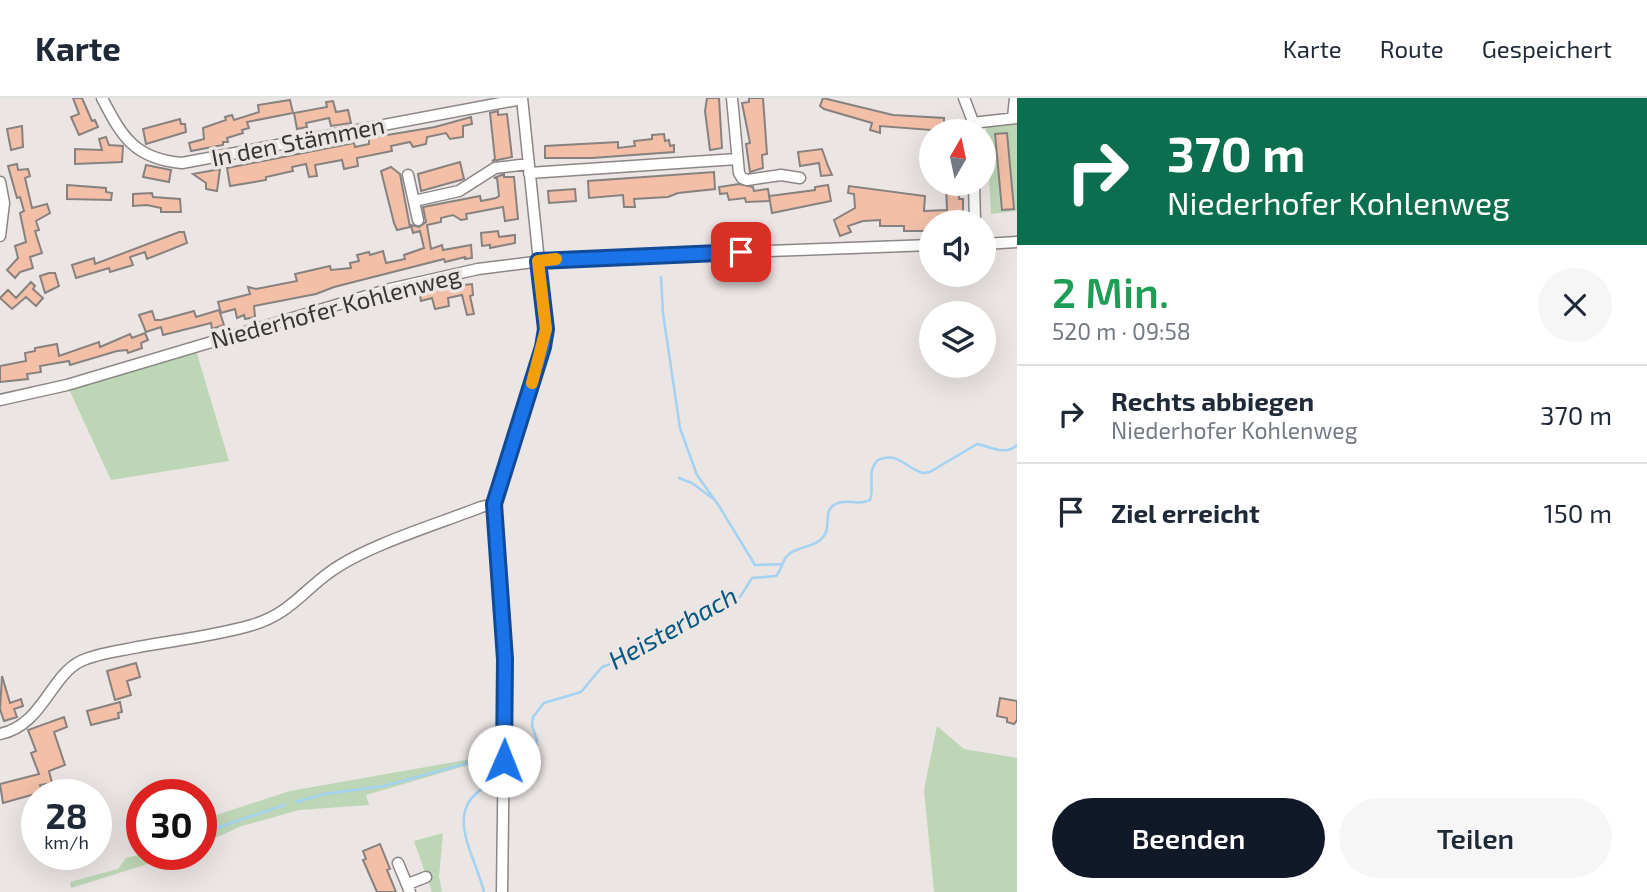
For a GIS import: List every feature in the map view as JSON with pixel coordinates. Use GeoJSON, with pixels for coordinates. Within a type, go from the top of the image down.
{"type":"FeatureCollection","features":[{"type":"Feature","properties":{"kind":"street","name":"In den Stämmen"},"geometry":{"type":"LineString","coordinates":[[102,98],[127,141],[151,157],[182,163],[522,98]]}},
{"type":"Feature","properties":{"kind":"street"},"geometry":{"type":"LineString","coordinates":[[502,892],[505,659],[494,504],[543,347],[546,329],[522,98]]}},
{"type":"Feature","properties":{"kind":"street"},"geometry":{"type":"LineString","coordinates":[[732,98],[737,159],[742,178],[747,180],[780,175],[800,178]]}},
{"type":"Feature","properties":{"kind":"street"},"geometry":{"type":"LineString","coordinates":[[964,98],[970,119]]}},
{"type":"Feature","properties":{"kind":"street"},"geometry":{"type":"LineString","coordinates":[[996,122],[1015,118],[1015,98]]}},
{"type":"Feature","properties":{"kind":"street"},"geometry":{"type":"LineString","coordinates":[[414,201],[459,191],[495,168],[528,169],[737,159]]}},
{"type":"Feature","properties":{"kind":"street"},"geometry":{"type":"LineString","coordinates":[[408,175],[418,220]]}},
{"type":"Feature","properties":{"kind":"street"},"geometry":{"type":"LineString","coordinates":[[0,182],[4,203],[0,236]]}},
{"type":"Feature","properties":{"kind":"street"},"geometry":{"type":"LineString","coordinates":[[996,243],[1017,242]]}},
{"type":"Feature","properties":{"kind":"street","name":"Niederhofer Kohlenweg"},"geometry":{"type":"LineString","coordinates":[[0,400],[67,385],[414,283],[478,269],[538,261],[919,245]]}},
{"type":"Feature","properties":{"kind":"street"},"geometry":{"type":"LineString","coordinates":[[0,734],[27,720],[41,708],[70,669],[82,661],[120,650],[253,625],[282,613],[330,572],[353,559],[481,506],[494,504]]}},
{"type":"Feature","properties":{"kind":"street"},"geometry":{"type":"LineString","coordinates":[[398,863],[409,888],[426,877]]}},
{"type":"Feature","properties":{"kind":"green space"},"geometry":{"type":"Polygon","coordinates":[[[1017,124],[1017,211],[996,213],[996,210],[991,210],[990,196],[996,196],[996,126],[1017,124]]]}},
{"type":"Feature","properties":{"kind":"green space"},"geometry":{"type":"Polygon","coordinates":[[[195,347],[229,461],[111,480],[67,385],[195,347]]]}},
{"type":"Feature","properties":{"kind":"green space"},"geometry":{"type":"Polygon","coordinates":[[[937,726],[964,749],[1017,758],[1017,892],[934,892],[924,790],[937,726]]]}},
{"type":"Feature","properties":{"kind":"green space"},"geometry":{"type":"Polygon","coordinates":[[[477,758],[475,763],[366,795],[369,805],[299,810],[242,826],[217,837],[217,815],[290,791],[477,758]]]}},
{"type":"Feature","properties":{"kind":"green space"},"geometry":{"type":"Polygon","coordinates":[[[443,833],[439,877],[442,892],[432,892],[414,841],[443,833]]]}},
{"type":"Feature","properties":{"kind":"green space"},"geometry":{"type":"Polygon","coordinates":[[[126,858],[126,870],[129,870],[71,888],[70,882],[118,869],[126,858]]]}},
{"type":"Feature","properties":{"kind":"building"},"geometry":{"type":"Polygon","coordinates":[[[73,98],[82,98],[92,121],[95,120],[98,127],[79,135],[71,117],[79,114],[73,98]]]}},
{"type":"Feature","properties":{"kind":"building"},"geometry":{"type":"Polygon","coordinates":[[[707,98],[719,98],[722,148],[710,150],[705,111],[707,98]]]}},
{"type":"Feature","properties":{"kind":"building"},"geometry":{"type":"Polygon","coordinates":[[[749,98],[763,98],[767,154],[762,155],[763,168],[750,172],[746,144],[750,143],[742,103],[749,102],[749,98]]]}},
{"type":"Feature","properties":{"kind":"building"},"geometry":{"type":"Polygon","coordinates":[[[823,98],[893,115],[944,119],[919,119],[919,129],[880,126],[880,133],[870,130],[872,123],[820,106],[823,98]]]}},
{"type":"Feature","properties":{"kind":"building"},"geometry":{"type":"Polygon","coordinates":[[[290,100],[293,113],[247,122],[249,128],[227,138],[228,142],[223,142],[223,145],[191,151],[189,143],[204,139],[203,128],[226,120],[225,117],[232,115],[234,120],[259,112],[258,105],[290,100]]]}},
{"type":"Feature","properties":{"kind":"building"},"geometry":{"type":"Polygon","coordinates":[[[333,101],[336,112],[348,110],[351,123],[331,126],[329,118],[306,123],[307,127],[297,129],[294,113],[327,107],[326,102],[333,101]]]}},
{"type":"Feature","properties":{"kind":"building"},"geometry":{"type":"Polygon","coordinates":[[[498,111],[498,115],[507,114],[512,157],[492,161],[495,159],[490,113],[498,111]]]}},
{"type":"Feature","properties":{"kind":"building"},"geometry":{"type":"Polygon","coordinates":[[[471,117],[472,124],[463,126],[463,137],[450,139],[446,133],[427,137],[426,144],[413,147],[410,142],[391,146],[392,151],[357,158],[358,166],[344,169],[342,160],[315,165],[317,176],[309,177],[306,164],[292,167],[293,171],[266,177],[266,180],[230,186],[227,168],[354,143],[355,147],[369,144],[369,138],[435,127],[471,117]]]}},
{"type":"Feature","properties":{"kind":"building"},"geometry":{"type":"Polygon","coordinates":[[[180,119],[181,124],[185,124],[186,132],[146,144],[143,129],[180,119]]]}},
{"type":"Feature","properties":{"kind":"building"},"geometry":{"type":"Polygon","coordinates":[[[22,126],[23,147],[11,150],[7,129],[22,126]]]}},
{"type":"Feature","properties":{"kind":"building"},"geometry":{"type":"Polygon","coordinates":[[[1007,133],[1014,209],[1002,210],[996,134],[1007,133]]]}},
{"type":"Feature","properties":{"kind":"building"},"geometry":{"type":"Polygon","coordinates":[[[664,134],[665,141],[669,140],[670,146],[674,145],[674,152],[592,158],[545,158],[545,146],[618,142],[618,148],[635,146],[634,141],[652,139],[652,135],[664,134]]]}},
{"type":"Feature","properties":{"kind":"building"},"geometry":{"type":"Polygon","coordinates":[[[106,137],[109,145],[123,146],[122,162],[75,164],[75,149],[102,150],[99,139],[106,137]]]}},
{"type":"Feature","properties":{"kind":"building"},"geometry":{"type":"Polygon","coordinates":[[[822,149],[832,175],[821,176],[819,163],[800,166],[798,152],[822,149]]]}},
{"type":"Feature","properties":{"kind":"building"},"geometry":{"type":"Polygon","coordinates":[[[460,162],[464,179],[421,191],[418,174],[460,162]]]}},
{"type":"Feature","properties":{"kind":"building"},"geometry":{"type":"Polygon","coordinates":[[[17,164],[18,170],[28,169],[30,176],[25,178],[32,208],[47,204],[50,213],[36,221],[39,230],[35,231],[42,253],[30,257],[33,268],[20,272],[15,278],[7,270],[18,258],[15,246],[26,242],[20,213],[24,211],[20,197],[17,198],[8,166],[17,164]]]}},
{"type":"Feature","properties":{"kind":"building"},"geometry":{"type":"Polygon","coordinates":[[[146,165],[171,170],[169,182],[143,177],[146,165]]]}},
{"type":"Feature","properties":{"kind":"building"},"geometry":{"type":"Polygon","coordinates":[[[391,167],[400,174],[410,227],[397,230],[381,171],[391,167]]]}},
{"type":"Feature","properties":{"kind":"building"},"geometry":{"type":"Polygon","coordinates":[[[220,169],[217,191],[206,189],[206,183],[193,174],[220,169]]]}},
{"type":"Feature","properties":{"kind":"building"},"geometry":{"type":"Polygon","coordinates":[[[714,172],[715,189],[678,193],[668,197],[634,199],[635,207],[624,207],[623,195],[589,198],[588,181],[714,172]]]}},
{"type":"Feature","properties":{"kind":"building"},"geometry":{"type":"Polygon","coordinates":[[[504,174],[504,177],[514,177],[518,219],[505,221],[503,207],[466,214],[467,219],[461,220],[453,215],[441,218],[441,222],[427,225],[431,249],[442,245],[443,250],[471,245],[472,258],[445,262],[444,259],[316,294],[254,306],[255,317],[245,319],[244,315],[237,318],[235,309],[221,313],[218,302],[250,294],[248,287],[256,289],[297,281],[295,274],[330,266],[331,270],[351,268],[350,263],[359,261],[357,255],[383,251],[386,263],[405,259],[404,255],[424,248],[420,231],[413,233],[411,225],[419,227],[426,222],[423,207],[480,196],[481,201],[496,198],[499,196],[497,178],[494,178],[504,174]]]}},
{"type":"Feature","properties":{"kind":"building"},"geometry":{"type":"Polygon","coordinates":[[[739,184],[753,187],[754,191],[768,189],[770,201],[746,202],[745,198],[729,200],[727,193],[720,194],[719,187],[739,184]]]}},
{"type":"Feature","properties":{"kind":"building"},"geometry":{"type":"Polygon","coordinates":[[[67,185],[106,188],[106,192],[112,193],[111,200],[67,199],[67,185]]]}},
{"type":"Feature","properties":{"kind":"building"},"geometry":{"type":"Polygon","coordinates":[[[828,185],[831,201],[772,213],[769,196],[815,190],[815,187],[828,185]]]}},
{"type":"Feature","properties":{"kind":"building"},"geometry":{"type":"Polygon","coordinates":[[[849,186],[925,196],[924,210],[919,210],[919,231],[904,231],[904,226],[880,226],[880,220],[863,221],[848,226],[851,232],[840,236],[834,220],[855,208],[854,194],[848,193],[849,186]]]}},
{"type":"Feature","properties":{"kind":"building"},"geometry":{"type":"Polygon","coordinates":[[[575,189],[576,201],[549,203],[548,191],[575,189]]]}},
{"type":"Feature","properties":{"kind":"building"},"geometry":{"type":"Polygon","coordinates":[[[152,193],[153,197],[180,199],[181,212],[161,212],[161,208],[147,205],[133,206],[133,194],[152,193]]]}},
{"type":"Feature","properties":{"kind":"building"},"geometry":{"type":"Polygon","coordinates":[[[946,196],[959,196],[959,199],[963,199],[963,210],[947,210],[946,196]]]}},
{"type":"Feature","properties":{"kind":"building"},"geometry":{"type":"Polygon","coordinates":[[[498,231],[499,237],[515,235],[515,243],[490,248],[490,245],[482,246],[481,233],[498,231]]]}},
{"type":"Feature","properties":{"kind":"building"},"geometry":{"type":"Polygon","coordinates":[[[184,232],[187,243],[147,259],[145,252],[130,257],[133,265],[110,272],[109,268],[76,278],[72,265],[94,258],[95,264],[184,232]]]}},
{"type":"Feature","properties":{"kind":"building"},"geometry":{"type":"Polygon","coordinates":[[[55,273],[59,286],[45,293],[40,276],[55,273]]]}},
{"type":"Feature","properties":{"kind":"building"},"geometry":{"type":"Polygon","coordinates":[[[31,282],[35,286],[33,289],[43,298],[36,306],[26,297],[12,309],[0,298],[8,290],[16,298],[31,282]]]}},
{"type":"Feature","properties":{"kind":"building"},"geometry":{"type":"Polygon","coordinates":[[[472,284],[473,295],[470,296],[474,314],[467,315],[462,295],[448,298],[449,306],[435,309],[432,298],[421,301],[419,290],[472,284]]]}},
{"type":"Feature","properties":{"kind":"building"},"geometry":{"type":"Polygon","coordinates":[[[219,310],[224,325],[212,329],[211,323],[163,335],[161,327],[146,332],[139,315],[152,311],[155,320],[161,320],[194,311],[196,317],[219,310]]]}},
{"type":"Feature","properties":{"kind":"building"},"geometry":{"type":"Polygon","coordinates":[[[145,333],[148,340],[141,343],[142,348],[128,353],[127,350],[117,351],[70,365],[69,361],[40,366],[41,372],[27,374],[28,379],[0,382],[0,366],[26,361],[25,353],[35,351],[35,348],[57,344],[59,356],[99,342],[100,347],[130,334],[132,338],[145,333]]]}},
{"type":"Feature","properties":{"kind":"building"},"geometry":{"type":"Polygon","coordinates":[[[136,663],[140,677],[127,681],[131,695],[115,700],[107,671],[136,663]]]}},
{"type":"Feature","properties":{"kind":"building"},"geometry":{"type":"Polygon","coordinates":[[[2,676],[10,703],[21,699],[23,706],[14,709],[17,717],[4,721],[0,709],[2,676]]]}},
{"type":"Feature","properties":{"kind":"building"},"geometry":{"type":"Polygon","coordinates":[[[1000,698],[1017,701],[1017,720],[1014,724],[1007,722],[1007,718],[997,716],[1000,698]]]}},
{"type":"Feature","properties":{"kind":"building"},"geometry":{"type":"Polygon","coordinates":[[[120,702],[122,712],[118,713],[119,718],[91,725],[87,711],[120,702]]]}},
{"type":"Feature","properties":{"kind":"building"},"geometry":{"type":"Polygon","coordinates":[[[64,717],[67,727],[54,732],[65,765],[49,771],[51,779],[21,779],[21,798],[3,803],[0,784],[39,774],[31,753],[36,751],[28,730],[64,717]]]}},
{"type":"Feature","properties":{"kind":"building"},"geometry":{"type":"Polygon","coordinates":[[[380,844],[396,892],[377,892],[363,860],[366,859],[363,851],[380,844]]]}},
{"type":"Feature","properties":{"kind":"waterway"},"geometry":{"type":"LineString","coordinates":[[661,277],[663,313],[680,428],[697,475],[755,565],[783,564]]}},
{"type":"Feature","properties":{"kind":"waterway","name":"Heisterbach"},"geometry":{"type":"LineString","coordinates":[[514,776],[527,769],[533,759],[537,740],[532,726],[533,717],[544,703],[581,692],[602,667],[631,656],[669,626],[694,618],[707,605],[740,597],[752,578],[776,576],[790,553],[816,543],[824,536],[828,513],[833,506],[842,502],[870,500],[872,469],[878,460],[896,459],[923,473],[930,472],[977,444],[1003,450],[1017,445]]}},
{"type":"Feature","properties":{"kind":"waterway"},"geometry":{"type":"LineString","coordinates":[[679,478],[692,483],[712,498]]}},
{"type":"Feature","properties":{"kind":"waterway"},"geometry":{"type":"LineString","coordinates":[[296,802],[325,794],[384,786],[472,762]]}},
{"type":"Feature","properties":{"kind":"waterway"},"geometry":{"type":"LineString","coordinates":[[488,784],[492,767]]}},
{"type":"Feature","properties":{"kind":"waterway","name":"Heisterbach"},"geometry":{"type":"LineString","coordinates":[[484,892],[469,847],[464,818],[467,805],[476,793],[492,784]]}},
{"type":"Feature","properties":{"kind":"waterway"},"geometry":{"type":"LineString","coordinates":[[217,828],[284,805]]}},
{"type":"Feature","properties":{"kind":"slow traffic"},"geometry":{"type":"LineString","coordinates":[[532,383],[546,329],[538,261],[556,259]]}},
{"type":"Feature","properties":{"kind":"route"},"geometry":{"type":"LineString","coordinates":[[504,761],[505,659],[494,504],[543,347],[546,329],[538,261],[741,252]]}}]}
